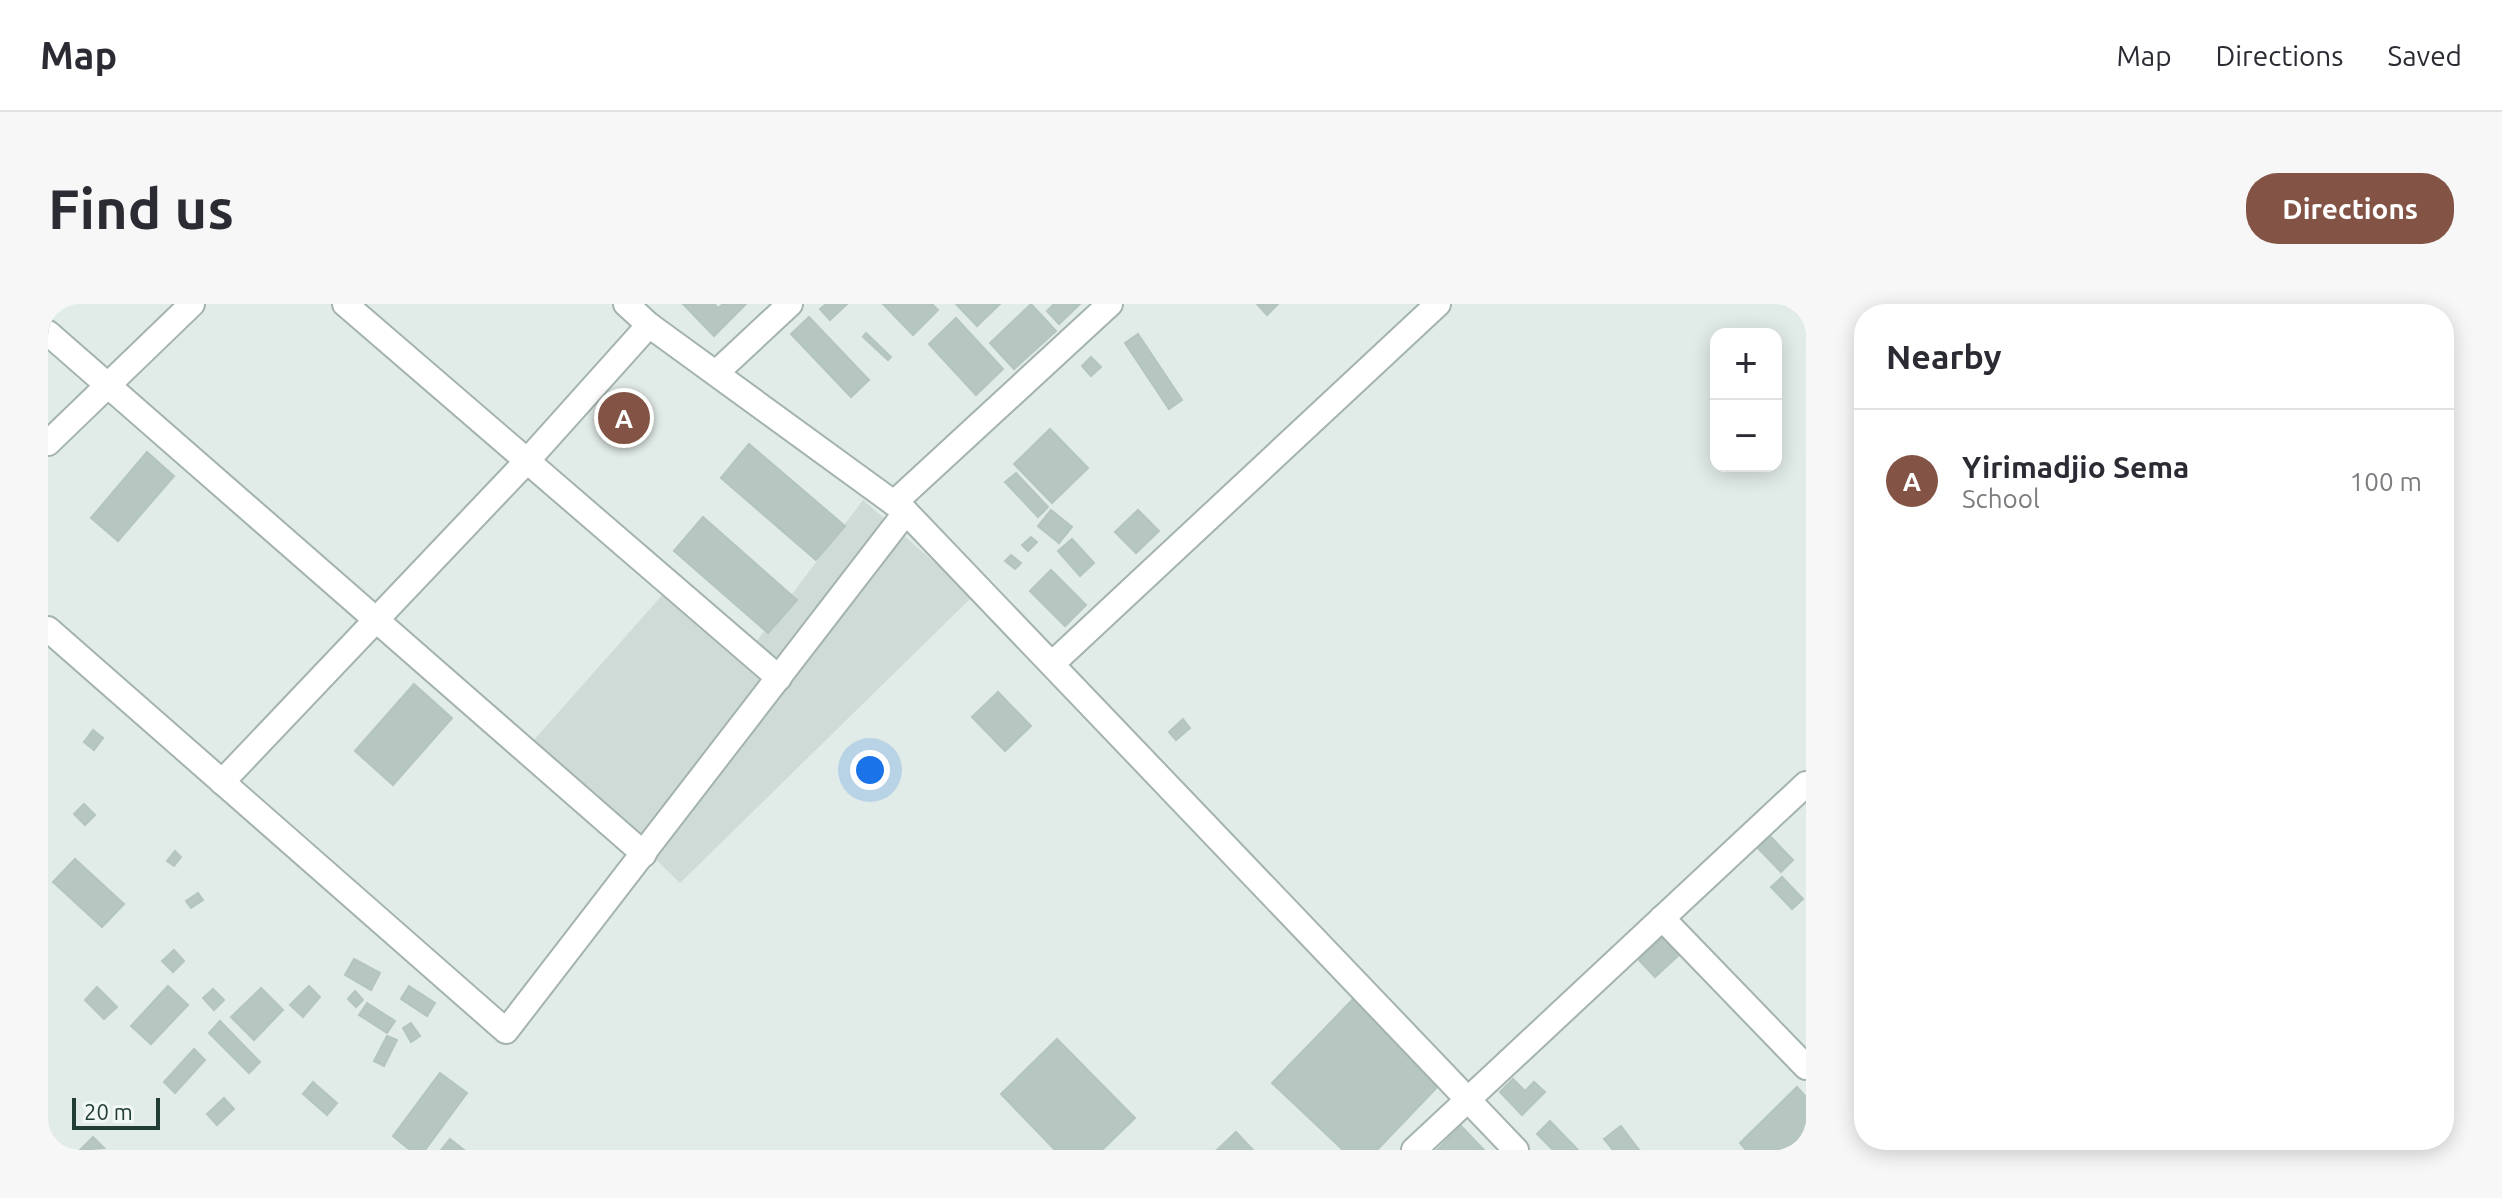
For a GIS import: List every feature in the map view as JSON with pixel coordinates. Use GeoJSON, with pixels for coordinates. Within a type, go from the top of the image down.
{"type":"FeatureCollection","features":[{"type":"Feature","properties":{"kind":"street"},"geometry":{"type":"LineString","coordinates":[[48,443],[192,304]]}},
{"type":"Feature","properties":{"kind":"street"},"geometry":{"type":"LineString","coordinates":[[345,304],[779,678]]}},
{"type":"Feature","properties":{"kind":"street"},"geometry":{"type":"LineString","coordinates":[[626,304],[649,325],[900,507],[1516,1150]]}},
{"type":"Feature","properties":{"kind":"street"},"geometry":{"type":"LineString","coordinates":[[716,373],[790,304]]}},
{"type":"Feature","properties":{"kind":"street"},"geometry":{"type":"LineString","coordinates":[[48,629],[506,1031],[779,678],[900,507],[1110,304]]}},
{"type":"Feature","properties":{"kind":"street"},"geometry":{"type":"LineString","coordinates":[[1052,664],[1438,304]]}},
{"type":"Feature","properties":{"kind":"street"},"geometry":{"type":"LineString","coordinates":[[222,782],[527,461],[649,325]]}},
{"type":"Feature","properties":{"kind":"street"},"geometry":{"type":"LineString","coordinates":[[48,333],[644,854]]}},
{"type":"Feature","properties":{"kind":"street"},"geometry":{"type":"LineString","coordinates":[[1414,1150],[1806,784]]}},
{"type":"Feature","properties":{"kind":"street"},"geometry":{"type":"LineString","coordinates":[[1662,918],[1806,1067]]}},
{"type":"Feature","properties":{"kind":"shaded area"},"geometry":{"type":"Polygon","coordinates":[[[863,500],[973,596],[680,883],[534,740],[679,576],[756,642],[863,500]]]}},
{"type":"Feature","properties":{"kind":"building"},"geometry":{"type":"Polygon","coordinates":[[[683,304],[714,304],[718,308],[723,304],[746,304],[714,336],[683,304]]]}},
{"type":"Feature","properties":{"kind":"building"},"geometry":{"type":"Polygon","coordinates":[[[826,304],[847,304],[830,320],[820,309],[826,304]]]}},
{"type":"Feature","properties":{"kind":"building"},"geometry":{"type":"Polygon","coordinates":[[[883,304],[932,304],[938,310],[913,335],[883,304]]]}},
{"type":"Feature","properties":{"kind":"building"},"geometry":{"type":"Polygon","coordinates":[[[956,304],[1000,304],[977,326],[956,304]]]}},
{"type":"Feature","properties":{"kind":"building"},"geometry":{"type":"Polygon","coordinates":[[[1031,304],[1056,331],[1014,369],[990,343],[1031,304]]]}},
{"type":"Feature","properties":{"kind":"building"},"geometry":{"type":"Polygon","coordinates":[[[1054,304],[1080,304],[1059,324],[1047,311],[1054,304]]]}},
{"type":"Feature","properties":{"kind":"building"},"geometry":{"type":"Polygon","coordinates":[[[1257,304],[1278,304],[1267,315],[1257,304]]]}},
{"type":"Feature","properties":{"kind":"building"},"geometry":{"type":"Polygon","coordinates":[[[809,317],[869,380],[851,397],[791,334],[809,317]]]}},
{"type":"Feature","properties":{"kind":"building"},"geometry":{"type":"Polygon","coordinates":[[[956,318],[1003,369],[976,395],[929,344],[956,318]]]}},
{"type":"Feature","properties":{"kind":"building"},"geometry":{"type":"Polygon","coordinates":[[[866,333],[891,357],[888,360],[863,337],[866,333]]]}},
{"type":"Feature","properties":{"kind":"building"},"geometry":{"type":"Polygon","coordinates":[[[1138,334],[1182,400],[1169,409],[1125,343],[1138,334]]]}},
{"type":"Feature","properties":{"kind":"building"},"geometry":{"type":"Polygon","coordinates":[[[1091,357],[1101,367],[1091,376],[1082,366],[1091,357]]]}},
{"type":"Feature","properties":{"kind":"building"},"geometry":{"type":"Polygon","coordinates":[[[1050,429],[1088,468],[1052,503],[1014,464],[1050,429]]]}},
{"type":"Feature","properties":{"kind":"building"},"geometry":{"type":"Polygon","coordinates":[[[749,444],[845,526],[816,560],[721,478],[749,444]]]}},
{"type":"Feature","properties":{"kind":"building"},"geometry":{"type":"Polygon","coordinates":[[[147,452],[174,476],[118,541],[91,518],[147,452]]]}},
{"type":"Feature","properties":{"kind":"building"},"geometry":{"type":"Polygon","coordinates":[[[1016,473],[1048,507],[1038,517],[1005,482],[1016,473]]]}},
{"type":"Feature","properties":{"kind":"building"},"geometry":{"type":"Polygon","coordinates":[[[1051,510],[1072,527],[1059,543],[1038,526],[1051,510]]]}},
{"type":"Feature","properties":{"kind":"building"},"geometry":{"type":"Polygon","coordinates":[[[1138,510],[1159,531],[1136,553],[1115,532],[1138,510]]]}},
{"type":"Feature","properties":{"kind":"building"},"geometry":{"type":"Polygon","coordinates":[[[703,517],[797,600],[768,633],[674,551],[703,517]]]}},
{"type":"Feature","properties":{"kind":"building"},"geometry":{"type":"Polygon","coordinates":[[[1031,537],[1037,542],[1028,551],[1022,545],[1031,537]]]}},
{"type":"Feature","properties":{"kind":"building"},"geometry":{"type":"Polygon","coordinates":[[[1072,539],[1094,563],[1080,576],[1058,551],[1072,539]]]}},
{"type":"Feature","properties":{"kind":"building"},"geometry":{"type":"Polygon","coordinates":[[[1011,555],[1021,563],[1015,569],[1005,561],[1011,555]]]}},
{"type":"Feature","properties":{"kind":"building"},"geometry":{"type":"Polygon","coordinates":[[[1051,570],[1086,605],[1065,626],[1030,591],[1051,570]]]}},
{"type":"Feature","properties":{"kind":"building"},"geometry":{"type":"Polygon","coordinates":[[[414,684],[452,718],[393,785],[355,751],[414,684]]]}},
{"type":"Feature","properties":{"kind":"building"},"geometry":{"type":"Polygon","coordinates":[[[998,692],[1031,726],[1005,751],[972,717],[998,692]]]}},
{"type":"Feature","properties":{"kind":"building"},"geometry":{"type":"Polygon","coordinates":[[[1183,719],[1190,728],[1176,740],[1169,732],[1183,719]]]}},
{"type":"Feature","properties":{"kind":"building"},"geometry":{"type":"Polygon","coordinates":[[[93,730],[103,738],[94,750],[84,742],[93,730]]]}},
{"type":"Feature","properties":{"kind":"building"},"geometry":{"type":"Polygon","coordinates":[[[84,804],[95,815],[85,825],[74,814],[84,804]]]}},
{"type":"Feature","properties":{"kind":"building"},"geometry":{"type":"Polygon","coordinates":[[[1767,833],[1793,860],[1781,872],[1755,845],[1767,833]]]}},
{"type":"Feature","properties":{"kind":"building"},"geometry":{"type":"Polygon","coordinates":[[[175,851],[181,857],[174,866],[167,861],[175,851]]]}},
{"type":"Feature","properties":{"kind":"building"},"geometry":{"type":"Polygon","coordinates":[[[75,859],[124,904],[102,927],[53,882],[75,859]]]}},
{"type":"Feature","properties":{"kind":"building"},"geometry":{"type":"Polygon","coordinates":[[[1782,877],[1803,899],[1792,909],[1771,887],[1782,877]]]}},
{"type":"Feature","properties":{"kind":"building"},"geometry":{"type":"Polygon","coordinates":[[[198,893],[203,900],[191,908],[186,901],[198,893]]]}},
{"type":"Feature","properties":{"kind":"building"},"geometry":{"type":"Polygon","coordinates":[[[1663,937],[1679,955],[1655,977],[1639,960],[1663,937]]]}},
{"type":"Feature","properties":{"kind":"building"},"geometry":{"type":"Polygon","coordinates":[[[174,950],[184,961],[173,972],[162,961],[174,950]]]}},
{"type":"Feature","properties":{"kind":"building"},"geometry":{"type":"Polygon","coordinates":[[[354,959],[380,973],[371,990],[345,975],[354,959]]]}},
{"type":"Feature","properties":{"kind":"building"},"geometry":{"type":"Polygon","coordinates":[[[168,986],[188,1005],[151,1044],[131,1026],[168,986]]]}},
{"type":"Feature","properties":{"kind":"building"},"geometry":{"type":"Polygon","coordinates":[[[309,986],[320,997],[303,1017],[290,1005],[309,986]]]}},
{"type":"Feature","properties":{"kind":"building"},"geometry":{"type":"Polygon","coordinates":[[[409,986],[435,1003],[427,1016],[401,999],[409,986]]]}},
{"type":"Feature","properties":{"kind":"building"},"geometry":{"type":"Polygon","coordinates":[[[97,987],[117,1007],[104,1019],[85,1000],[97,987]]]}},
{"type":"Feature","properties":{"kind":"building"},"geometry":{"type":"Polygon","coordinates":[[[261,988],[283,1010],[254,1040],[231,1017],[261,988]]]}},
{"type":"Feature","properties":{"kind":"building"},"geometry":{"type":"Polygon","coordinates":[[[213,989],[224,1000],[214,1010],[203,998],[213,989]]]}},
{"type":"Feature","properties":{"kind":"building"},"geometry":{"type":"Polygon","coordinates":[[[355,991],[363,1000],[356,1007],[348,999],[355,991]]]}},
{"type":"Feature","properties":{"kind":"building"},"geometry":{"type":"Polygon","coordinates":[[[1355,997],[1442,1082],[1377,1150],[1343,1150],[1272,1083],[1355,997]]]}},
{"type":"Feature","properties":{"kind":"building"},"geometry":{"type":"Polygon","coordinates":[[[367,1003],[395,1021],[387,1033],[359,1015],[367,1003]]]}},
{"type":"Feature","properties":{"kind":"building"},"geometry":{"type":"Polygon","coordinates":[[[220,1021],[260,1062],[249,1073],[209,1033],[220,1021]]]}},
{"type":"Feature","properties":{"kind":"building"},"geometry":{"type":"Polygon","coordinates":[[[411,1023],[420,1036],[411,1042],[403,1028],[411,1023]]]}},
{"type":"Feature","properties":{"kind":"building"},"geometry":{"type":"Polygon","coordinates":[[[387,1036],[397,1040],[384,1066],[374,1061],[387,1036]]]}},
{"type":"Feature","properties":{"kind":"building"},"geometry":{"type":"Polygon","coordinates":[[[1057,1039],[1135,1118],[1102,1150],[1055,1150],[1001,1094],[1057,1039]]]}},
{"type":"Feature","properties":{"kind":"building"},"geometry":{"type":"Polygon","coordinates":[[[194,1049],[205,1060],[175,1093],[164,1082],[194,1049]]]}},
{"type":"Feature","properties":{"kind":"building"},"geometry":{"type":"Polygon","coordinates":[[[440,1073],[467,1093],[425,1150],[410,1150],[393,1136],[440,1073]]]}},
{"type":"Feature","properties":{"kind":"building"},"geometry":{"type":"Polygon","coordinates":[[[1513,1079],[1525,1091],[1534,1082],[1545,1092],[1522,1115],[1500,1092],[1513,1079]]]}},
{"type":"Feature","properties":{"kind":"building"},"geometry":{"type":"Polygon","coordinates":[[[313,1082],[337,1103],[327,1115],[303,1094],[313,1082]]]}},
{"type":"Feature","properties":{"kind":"building"},"geometry":{"type":"Polygon","coordinates":[[[1797,1087],[1806,1097],[1806,1150],[1746,1150],[1740,1143],[1797,1087]]]}},
{"type":"Feature","properties":{"kind":"building"},"geometry":{"type":"Polygon","coordinates":[[[224,1098],[234,1109],[217,1125],[207,1114],[224,1098]]]}},
{"type":"Feature","properties":{"kind":"building"},"geometry":{"type":"Polygon","coordinates":[[[1550,1121],[1578,1150],[1553,1150],[1537,1134],[1550,1121]]]}},
{"type":"Feature","properties":{"kind":"building"},"geometry":{"type":"Polygon","coordinates":[[[1461,1126],[1484,1150],[1437,1150],[1461,1126]]]}},
{"type":"Feature","properties":{"kind":"building"},"geometry":{"type":"Polygon","coordinates":[[[1621,1126],[1639,1150],[1613,1150],[1604,1139],[1621,1126]]]}},
{"type":"Feature","properties":{"kind":"building"},"geometry":{"type":"Polygon","coordinates":[[[1236,1132],[1253,1150],[1217,1150],[1236,1132]]]}},
{"type":"Feature","properties":{"kind":"building"},"geometry":{"type":"Polygon","coordinates":[[[93,1137],[104,1148],[80,1150],[93,1137]]]}},
{"type":"Feature","properties":{"kind":"building"},"geometry":{"type":"Polygon","coordinates":[[[450,1139],[464,1150],[441,1150],[450,1139]]]}},
{"type":"Feature","properties":{"kind":"place","name":"Yirimadjio Sema"},"geometry":{"type":"Point","coordinates":[624,418]}}]}
